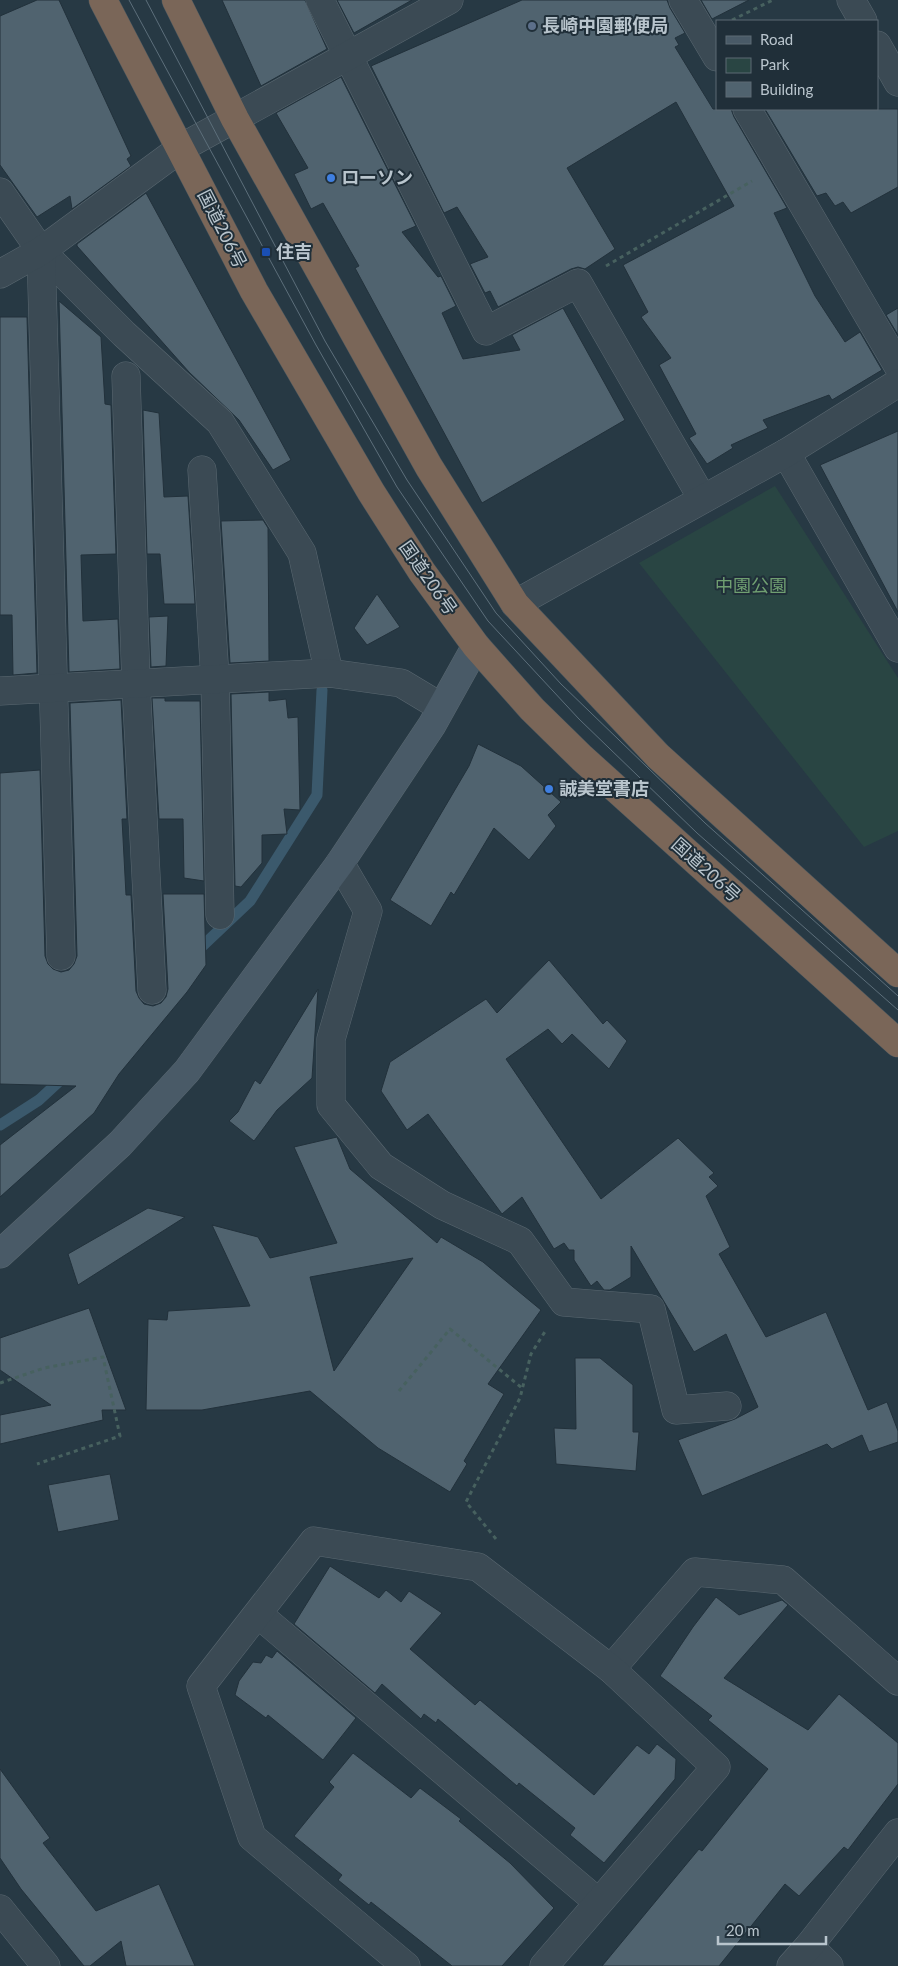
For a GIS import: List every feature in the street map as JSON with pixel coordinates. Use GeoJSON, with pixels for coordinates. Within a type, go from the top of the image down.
{"type":"FeatureCollection","features":[{"type":"Feature","properties":{"kind":"highway","name":"国道206号"},"geometry":{"type":"LineString","coordinates":[[103,0],[254,291],[371,492],[422,572],[476,646],[532,709],[582,758],[898,1042]]}},
{"type":"Feature","properties":{"kind":"highway"},"geometry":{"type":"LineString","coordinates":[[176,0],[235,119],[429,467],[515,604],[658,756],[898,973]]}},
{"type":"Feature","properties":{"kind":"street"},"geometry":{"type":"LineString","coordinates":[[320,0],[486,331],[578,283],[702,498]]}},
{"type":"Feature","properties":{"kind":"street"},"geometry":{"type":"LineString","coordinates":[[0,274],[41,251],[181,148],[449,0]]}},
{"type":"Feature","properties":{"kind":"street"},"geometry":{"type":"LineString","coordinates":[[683,0],[716,55]]}},
{"type":"Feature","properties":{"kind":"street"},"geometry":{"type":"LineString","coordinates":[[851,0],[862,20]]}},
{"type":"Feature","properties":{"kind":"street"},"geometry":{"type":"LineString","coordinates":[[878,47],[898,82]]}},
{"type":"Feature","properties":{"kind":"street"},"geometry":{"type":"LineString","coordinates":[[748,110],[898,366]]}},
{"type":"Feature","properties":{"kind":"street"},"geometry":{"type":"LineString","coordinates":[[0,192],[41,251],[124,334],[220,422],[302,553],[330,672]]}},
{"type":"Feature","properties":{"kind":"street"},"geometry":{"type":"LineString","coordinates":[[41,251],[61,956]]}},
{"type":"Feature","properties":{"kind":"street"},"geometry":{"type":"LineString","coordinates":[[126,376],[136,684],[152,990]]}},
{"type":"Feature","properties":{"kind":"street"},"geometry":{"type":"LineString","coordinates":[[515,604],[702,498],[786,453],[898,383]]}},
{"type":"Feature","properties":{"kind":"street"},"geometry":{"type":"LineString","coordinates":[[786,453],[898,648]]}},
{"type":"Feature","properties":{"kind":"street"},"geometry":{"type":"LineString","coordinates":[[202,470],[215,679],[220,915]]}},
{"type":"Feature","properties":{"kind":"street"},"geometry":{"type":"LineString","coordinates":[[0,1254],[120,1144],[187,1071],[340,863],[432,725],[476,646]]}},
{"type":"Feature","properties":{"kind":"street"},"geometry":{"type":"LineString","coordinates":[[0,692],[330,672],[401,683],[441,707]]}},
{"type":"Feature","properties":{"kind":"street"},"geometry":{"type":"LineString","coordinates":[[340,863],[368,911],[331,1039],[331,1105],[382,1166],[442,1205],[520,1241],[564,1302],[651,1309],[676,1410],[727,1406]]}},
{"type":"Feature","properties":{"kind":"street"},"geometry":{"type":"LineString","coordinates":[[406,1966],[252,1837],[200,1686],[314,1541],[478,1567],[610,1669],[716,1767],[544,1966]]}},
{"type":"Feature","properties":{"kind":"street"},"geometry":{"type":"LineString","coordinates":[[610,1669],[695,1572],[783,1580],[898,1681]]}},
{"type":"Feature","properties":{"kind":"street"},"geometry":{"type":"LineString","coordinates":[[258,1614],[598,1902]]}},
{"type":"Feature","properties":{"kind":"street"},"geometry":{"type":"LineString","coordinates":[[791,1966],[898,1833]]}},
{"type":"Feature","properties":{"kind":"street"},"geometry":{"type":"LineString","coordinates":[[0,1909],[46,1966]]}},
{"type":"Feature","properties":{"kind":"street"},"geometry":{"type":"LineString","coordinates":[[809,1946],[829,1966]]}},
{"type":"Feature","properties":{"kind":"path"},"geometry":{"type":"LineString","coordinates":[[731,20],[773,0]]}},
{"type":"Feature","properties":{"kind":"path"},"geometry":{"type":"LineString","coordinates":[[578,283],[780,165]]}},
{"type":"Feature","properties":{"kind":"path"},"geometry":{"type":"LineString","coordinates":[[500,1544],[466,1502],[520,1398],[530,1354],[564,1302]]}},
{"type":"Feature","properties":{"kind":"path"},"geometry":{"type":"LineString","coordinates":[[399,1391],[450,1330],[522,1388]]}},
{"type":"Feature","properties":{"kind":"path"},"geometry":{"type":"LineString","coordinates":[[0,1383],[44,1368],[103,1357],[120,1436],[38,1464]]}},
{"type":"Feature","properties":{"kind":"green space","name":"中園公園"},"geometry":{"type":"Polygon","coordinates":[[[775,486],[898,678],[898,831],[864,847],[639,563],[775,486]]]}},
{"type":"Feature","properties":{"kind":"building"},"geometry":{"type":"Polygon","coordinates":[[[37,0],[59,0],[131,156],[127,159],[131,166],[72,209],[70,196],[37,217],[0,165],[0,16],[37,0]]]}},
{"type":"Feature","properties":{"kind":"building"},"geometry":{"type":"Polygon","coordinates":[[[222,0],[305,0],[327,49],[261,86],[222,0]]]}},
{"type":"Feature","properties":{"kind":"building"},"geometry":{"type":"Polygon","coordinates":[[[337,0],[412,0],[354,33],[337,0]]]}},
{"type":"Feature","properties":{"kind":"building"},"geometry":{"type":"Polygon","coordinates":[[[522,0],[667,0],[685,33],[675,38],[679,45],[675,47],[713,109],[731,110],[787,208],[774,213],[815,296],[845,342],[860,332],[882,370],[832,400],[829,395],[763,420],[768,428],[731,445],[733,448],[707,464],[689,438],[696,434],[659,365],[671,358],[641,317],[648,312],[623,265],[734,206],[676,102],[567,168],[615,249],[585,269],[578,267],[571,269],[498,307],[490,291],[485,293],[470,264],[488,257],[457,207],[444,213],[371,66],[522,0]]]}},
{"type":"Feature","properties":{"kind":"building"},"geometry":{"type":"Polygon","coordinates":[[[701,0],[749,0],[712,19],[701,0]]]}},
{"type":"Feature","properties":{"kind":"building"},"geometry":{"type":"Polygon","coordinates":[[[341,77],[416,226],[402,232],[438,277],[441,276],[456,306],[442,313],[463,359],[520,350],[512,335],[563,308],[625,420],[482,503],[355,268],[359,266],[323,203],[311,209],[294,174],[308,168],[276,113],[341,77]]]}},
{"type":"Feature","properties":{"kind":"building"},"geometry":{"type":"Polygon","coordinates":[[[898,109],[898,187],[851,213],[843,202],[835,206],[826,193],[817,196],[766,110],[898,109]]]}},
{"type":"Feature","properties":{"kind":"building"},"geometry":{"type":"Polygon","coordinates":[[[146,193],[291,460],[273,470],[239,420],[189,372],[77,246],[77,244],[146,193]]]}},
{"type":"Feature","properties":{"kind":"building"},"geometry":{"type":"Polygon","coordinates":[[[59,301],[101,337],[105,404],[111,405],[116,554],[81,555],[83,621],[118,619],[120,669],[69,672],[59,301]]]}},
{"type":"Feature","properties":{"kind":"building"},"geometry":{"type":"Polygon","coordinates":[[[898,308],[898,335],[886,315],[898,308]]]}},
{"type":"Feature","properties":{"kind":"building"},"geometry":{"type":"Polygon","coordinates":[[[0,317],[27,317],[37,673],[13,675],[12,615],[0,615],[0,317]]]}},
{"type":"Feature","properties":{"kind":"building"},"geometry":{"type":"Polygon","coordinates":[[[143,410],[159,413],[164,497],[188,496],[195,604],[164,604],[160,554],[147,554],[143,410]]]}},
{"type":"Feature","properties":{"kind":"building"},"geometry":{"type":"Polygon","coordinates":[[[898,431],[898,612],[820,465],[898,431]]]}},
{"type":"Feature","properties":{"kind":"building"},"geometry":{"type":"Polygon","coordinates":[[[263,520],[268,528],[269,661],[230,663],[221,521],[263,520]]]}},
{"type":"Feature","properties":{"kind":"building"},"geometry":{"type":"Polygon","coordinates":[[[377,594],[400,627],[367,645],[354,628],[377,594]]]}},
{"type":"Feature","properties":{"kind":"building"},"geometry":{"type":"Polygon","coordinates":[[[168,616],[166,666],[151,667],[149,617],[168,616]]]}},
{"type":"Feature","properties":{"kind":"building"},"geometry":{"type":"Polygon","coordinates":[[[269,692],[269,701],[286,699],[288,718],[298,717],[300,810],[284,809],[287,834],[262,835],[262,863],[241,887],[235,886],[231,694],[269,692]]]}},
{"type":"Feature","properties":{"kind":"building"},"geometry":{"type":"Polygon","coordinates":[[[152,698],[165,698],[165,701],[200,701],[204,881],[184,878],[183,819],[159,819],[152,698]]]}},
{"type":"Feature","properties":{"kind":"building"},"geometry":{"type":"Polygon","coordinates":[[[121,700],[127,819],[122,819],[126,895],[131,895],[136,991],[139,998],[144,1004],[153,1006],[161,1003],[166,997],[168,989],[163,894],[204,894],[206,965],[187,992],[119,1074],[94,1113],[0,1197],[0,1145],[76,1086],[0,1084],[0,773],[40,770],[45,956],[48,964],[53,969],[61,972],[69,970],[77,956],[70,703],[121,700]]]}},
{"type":"Feature","properties":{"kind":"building"},"geometry":{"type":"Polygon","coordinates":[[[478,744],[521,766],[561,802],[548,815],[556,826],[529,860],[494,828],[454,895],[451,892],[431,926],[390,900],[469,766],[478,744]]]}},
{"type":"Feature","properties":{"kind":"building"},"geometry":{"type":"Polygon","coordinates":[[[549,960],[603,1024],[607,1020],[627,1041],[609,1069],[572,1034],[562,1044],[548,1029],[506,1059],[601,1199],[678,1138],[714,1173],[709,1177],[718,1186],[706,1196],[730,1247],[719,1254],[766,1337],[826,1312],[868,1410],[887,1402],[898,1431],[898,1442],[869,1452],[862,1435],[832,1449],[827,1444],[702,1496],[678,1440],[735,1419],[758,1407],[726,1334],[694,1352],[631,1246],[631,1277],[610,1290],[604,1290],[597,1281],[591,1286],[574,1260],[574,1250],[569,1250],[564,1243],[554,1249],[522,1197],[502,1214],[428,1114],[407,1130],[381,1091],[390,1062],[486,999],[497,1013],[549,960]]]}},
{"type":"Feature","properties":{"kind":"building"},"geometry":{"type":"Polygon","coordinates":[[[318,989],[312,1078],[277,1110],[254,1141],[229,1121],[238,1112],[255,1080],[260,1084],[318,989]]]}},
{"type":"Feature","properties":{"kind":"building"},"geometry":{"type":"Polygon","coordinates":[[[337,1137],[350,1169],[437,1243],[441,1237],[483,1262],[541,1310],[488,1384],[504,1394],[464,1461],[467,1464],[450,1492],[378,1448],[310,1391],[202,1410],[146,1410],[148,1319],[167,1320],[168,1311],[250,1306],[212,1225],[258,1237],[270,1258],[337,1243],[294,1147],[337,1137]],[[413,1258],[310,1277],[334,1371],[413,1258]]]}},
{"type":"Feature","properties":{"kind":"building"},"geometry":{"type":"Polygon","coordinates":[[[148,1208],[185,1217],[78,1285],[68,1254],[148,1208]]]}},
{"type":"Feature","properties":{"kind":"building"},"geometry":{"type":"Polygon","coordinates":[[[89,1308],[126,1410],[102,1410],[103,1420],[0,1444],[0,1415],[51,1405],[0,1370],[0,1338],[89,1308]]]}},
{"type":"Feature","properties":{"kind":"building"},"geometry":{"type":"Polygon","coordinates":[[[575,1358],[600,1358],[633,1385],[633,1432],[639,1432],[636,1471],[556,1464],[554,1428],[576,1429],[575,1358]]]}},
{"type":"Feature","properties":{"kind":"building"},"geometry":{"type":"Polygon","coordinates":[[[110,1474],[119,1520],[58,1532],[48,1485],[110,1474]]]}},
{"type":"Feature","properties":{"kind":"building"},"geometry":{"type":"Polygon","coordinates":[[[330,1566],[379,1598],[386,1590],[401,1602],[409,1591],[442,1613],[410,1649],[475,1705],[480,1700],[594,1795],[637,1745],[649,1754],[657,1744],[676,1759],[675,1779],[604,1863],[570,1835],[575,1828],[519,1783],[517,1786],[438,1719],[436,1723],[424,1714],[421,1719],[382,1684],[375,1693],[294,1624],[330,1566]]]}},
{"type":"Feature","properties":{"kind":"building"},"geometry":{"type":"Polygon","coordinates":[[[716,1597],[739,1615],[782,1600],[788,1605],[724,1678],[808,1730],[839,1694],[898,1743],[898,1784],[848,1850],[844,1847],[799,1896],[785,1884],[719,1966],[602,1966],[699,1849],[702,1851],[768,1769],[708,1720],[712,1716],[660,1676],[716,1597]]]}},
{"type":"Feature","properties":{"kind":"building"},"geometry":{"type":"Polygon","coordinates":[[[277,1651],[356,1718],[323,1760],[268,1715],[266,1718],[235,1695],[239,1681],[253,1662],[261,1663],[266,1655],[272,1658],[277,1651]]]}},
{"type":"Feature","properties":{"kind":"building"},"geometry":{"type":"Polygon","coordinates":[[[353,1753],[411,1798],[420,1788],[461,1819],[459,1821],[510,1863],[554,1908],[502,1966],[452,1966],[371,1902],[369,1905],[338,1880],[342,1875],[294,1836],[334,1787],[329,1782],[353,1753]]]}},
{"type":"Feature","properties":{"kind":"building"},"geometry":{"type":"Polygon","coordinates":[[[0,1769],[50,1838],[43,1843],[96,1911],[159,1884],[195,1966],[126,1966],[121,1941],[90,1966],[84,1966],[21,1889],[0,1858],[0,1769]]]}},
{"type":"Feature","properties":{"kind":"waterway"},"geometry":{"type":"LineString","coordinates":[[194,954],[250,901],[317,795],[322,690]]}},
{"type":"Feature","properties":{"kind":"waterway"},"geometry":{"type":"LineString","coordinates":[[0,1125],[39,1100],[66,1075]]}},
{"type":"Feature","properties":{"kind":"tram line"},"geometry":{"type":"LineString","coordinates":[[129,0],[316,345],[397,487],[488,621],[579,719],[697,833],[898,1010]]}},
{"type":"Feature","properties":{"kind":"tram line"},"geometry":{"type":"LineString","coordinates":[[146,0],[325,341],[407,480],[496,613],[561,684],[705,823],[898,996]]}},
{"type":"Feature","properties":{"kind":"place","name":"長崎中園郵便局"},"geometry":{"type":"Point","coordinates":[532,26]}},
{"type":"Feature","properties":{"kind":"place","name":"ローソン"},"geometry":{"type":"Point","coordinates":[331,178]}},
{"type":"Feature","properties":{"kind":"place","name":"住吉"},"geometry":{"type":"Point","coordinates":[266,252]}},
{"type":"Feature","properties":{"kind":"place","name":"誠美堂書店"},"geometry":{"type":"Point","coordinates":[549,789]}}]}
